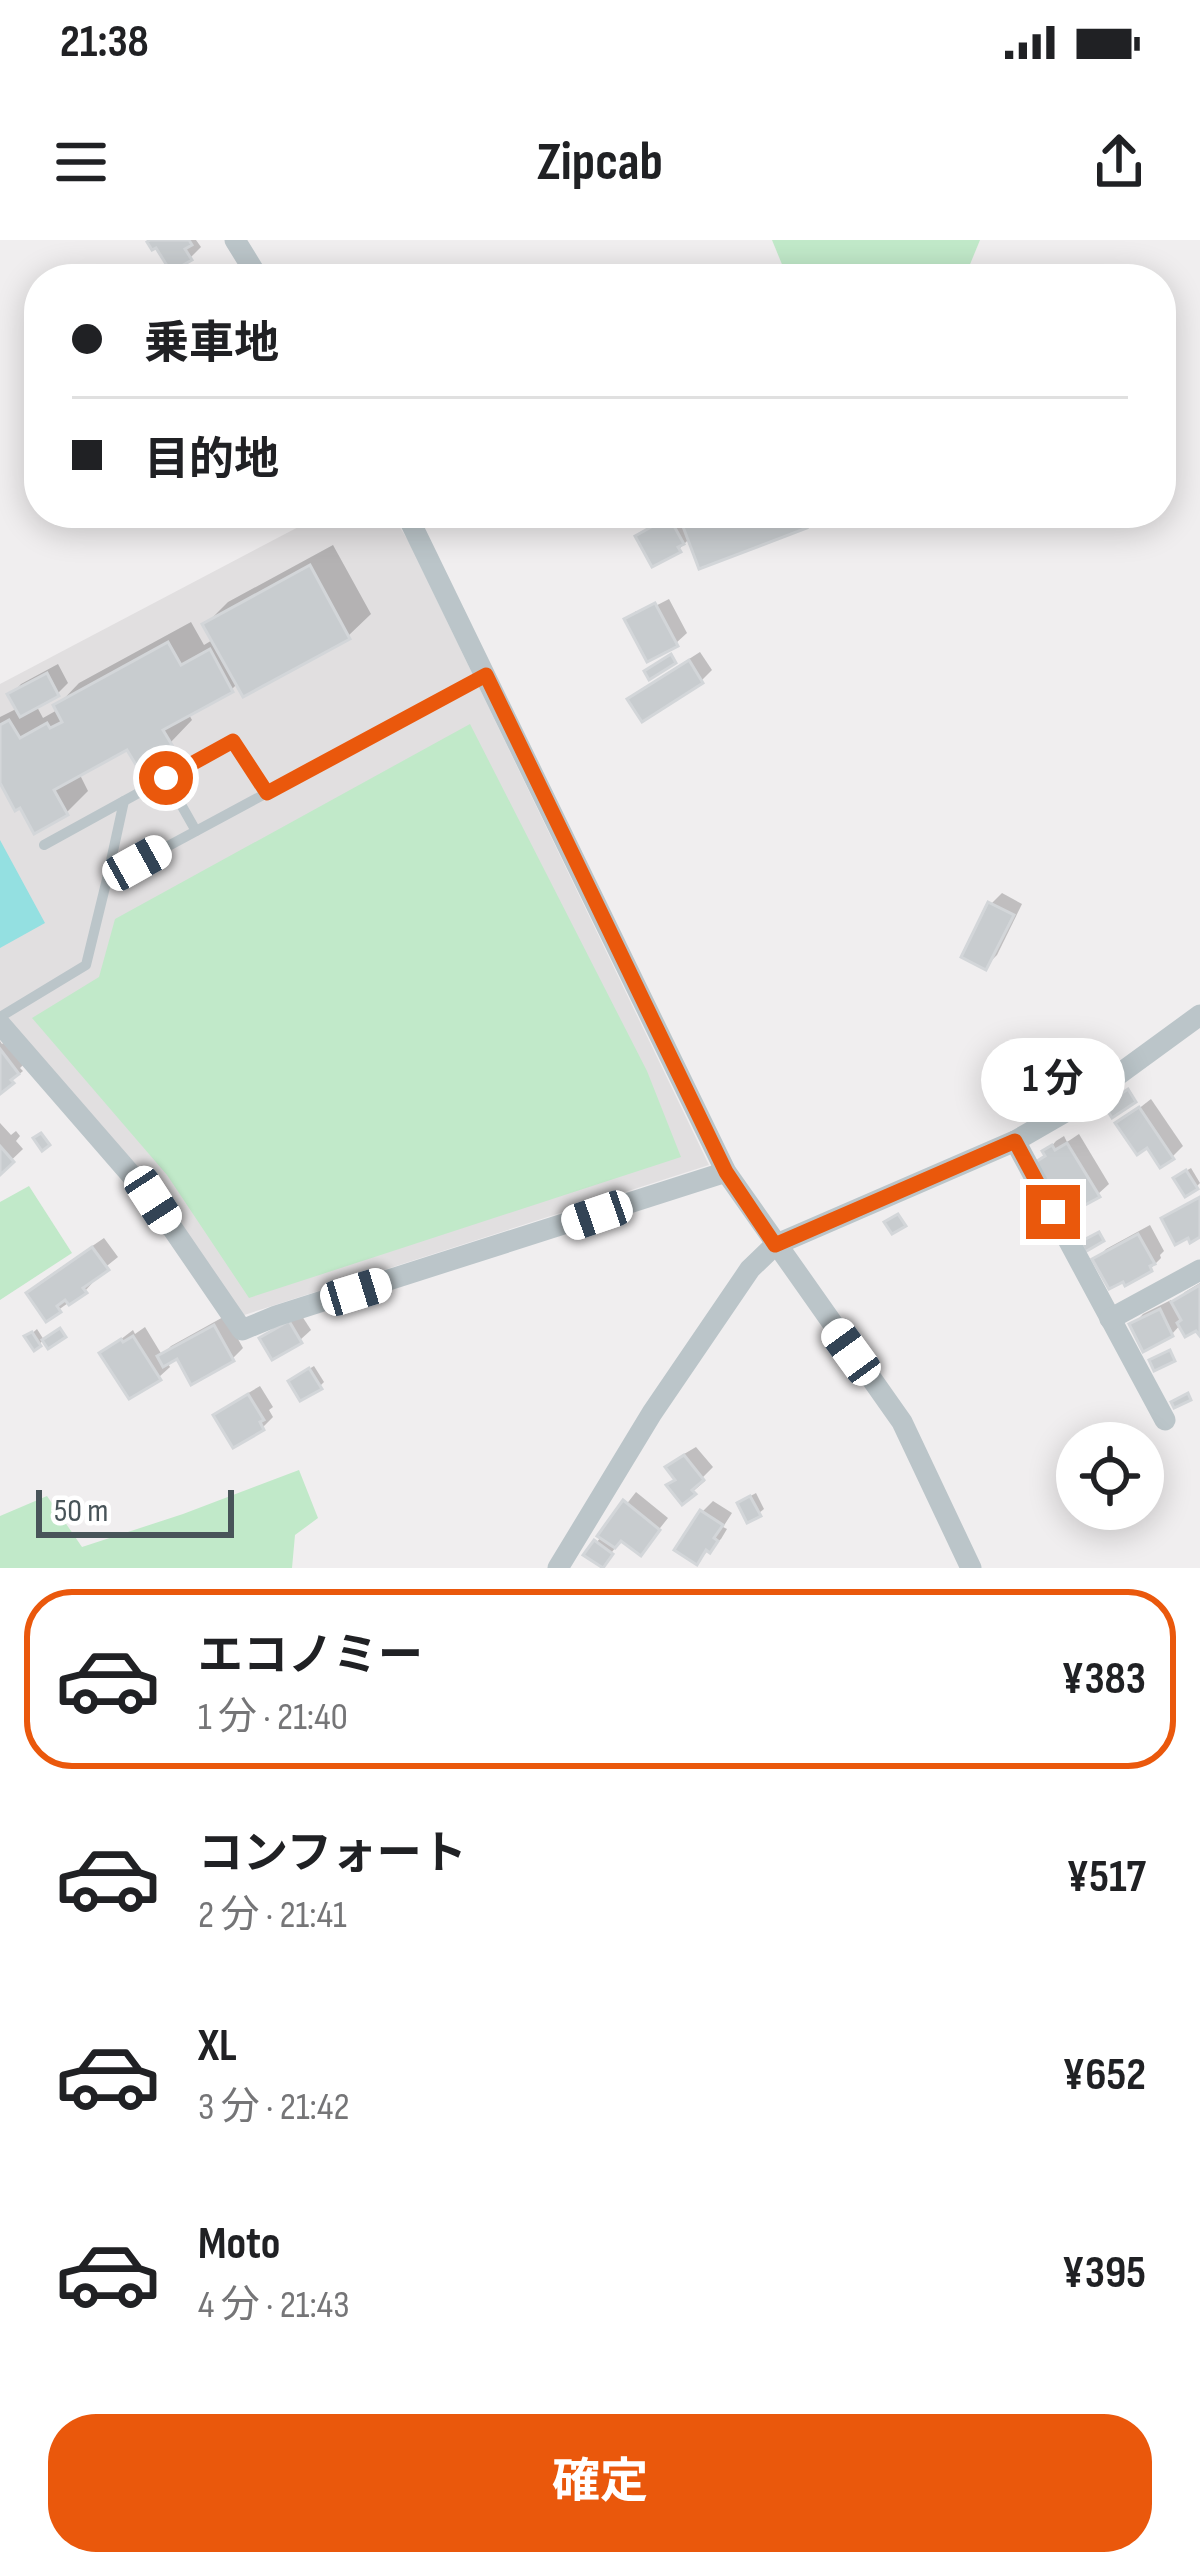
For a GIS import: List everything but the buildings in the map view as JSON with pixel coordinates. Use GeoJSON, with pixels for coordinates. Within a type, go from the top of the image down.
{"type":"FeatureCollection","features":[{"type":"Feature","properties":{"kind":"street"},"geometry":{"type":"LineString","coordinates":[[413,528],[726,1172],[902,1422],[971,1568]]}},
{"type":"Feature","properties":{"kind":"street"},"geometry":{"type":"LineString","coordinates":[[558,1568],[652,1413],[750,1269],[775,1245],[1015,1141],[1074,1107],[1200,1015]]}},
{"type":"Feature","properties":{"kind":"street"},"geometry":{"type":"LineString","coordinates":[[0,1020],[153,1200],[242,1330],[726,1172]]}},
{"type":"Feature","properties":{"kind":"street"},"geometry":{"type":"LineString","coordinates":[[1015,1141],[1165,1420]]}},
{"type":"Feature","properties":{"kind":"street"},"geometry":{"type":"LineString","coordinates":[[1110,1319],[1200,1270]]}},
{"type":"Feature","properties":{"kind":"lane"},"geometry":{"type":"LineString","coordinates":[[107,879],[486,675]]}},
{"type":"Feature","properties":{"kind":"lane"},"geometry":{"type":"LineString","coordinates":[[44,845],[233,741],[267,793]]}},
{"type":"Feature","properties":{"kind":"lane"},"geometry":{"type":"LineString","coordinates":[[166,778],[196,831]]}},
{"type":"Feature","properties":{"kind":"lane"},"geometry":{"type":"LineString","coordinates":[[0,1020],[86,965],[124,801]]}},
{"type":"Feature","properties":{"kind":"shaded area"},"geometry":{"type":"Polygon","coordinates":[[[296,528],[400,528],[709,1165],[238,1317],[0,1012],[0,684],[296,528]]]}},
{"type":"Feature","properties":{"kind":"green space"},"geometry":{"type":"Polygon","coordinates":[[[772,240],[980,240],[970,264],[782,264],[772,240]]]}},
{"type":"Feature","properties":{"kind":"green space"},"geometry":{"type":"Polygon","coordinates":[[[470,724],[647,1071],[681,1157],[249,1298],[167,1175],[32,1018],[99,977],[115,919],[470,724]]]}},
{"type":"Feature","properties":{"kind":"green space"},"geometry":{"type":"Polygon","coordinates":[[[29,1186],[72,1253],[0,1300],[0,1202],[29,1186]]]}},
{"type":"Feature","properties":{"kind":"green space"},"geometry":{"type":"Polygon","coordinates":[[[299,1470],[318,1518],[295,1535],[292,1568],[0,1568],[0,1516],[47,1496],[82,1547],[299,1470]]]}},
{"type":"Feature","properties":{"kind":"water"},"geometry":{"type":"Polygon","coordinates":[[[0,840],[45,923],[0,948],[0,840]]]}},
{"type":"Feature","properties":{"kind":"route"},"geometry":{"type":"LineString","coordinates":[[166,778],[233,741],[267,793],[486,675],[726,1172],[775,1245],[1015,1141],[1053,1212]]}}]}
